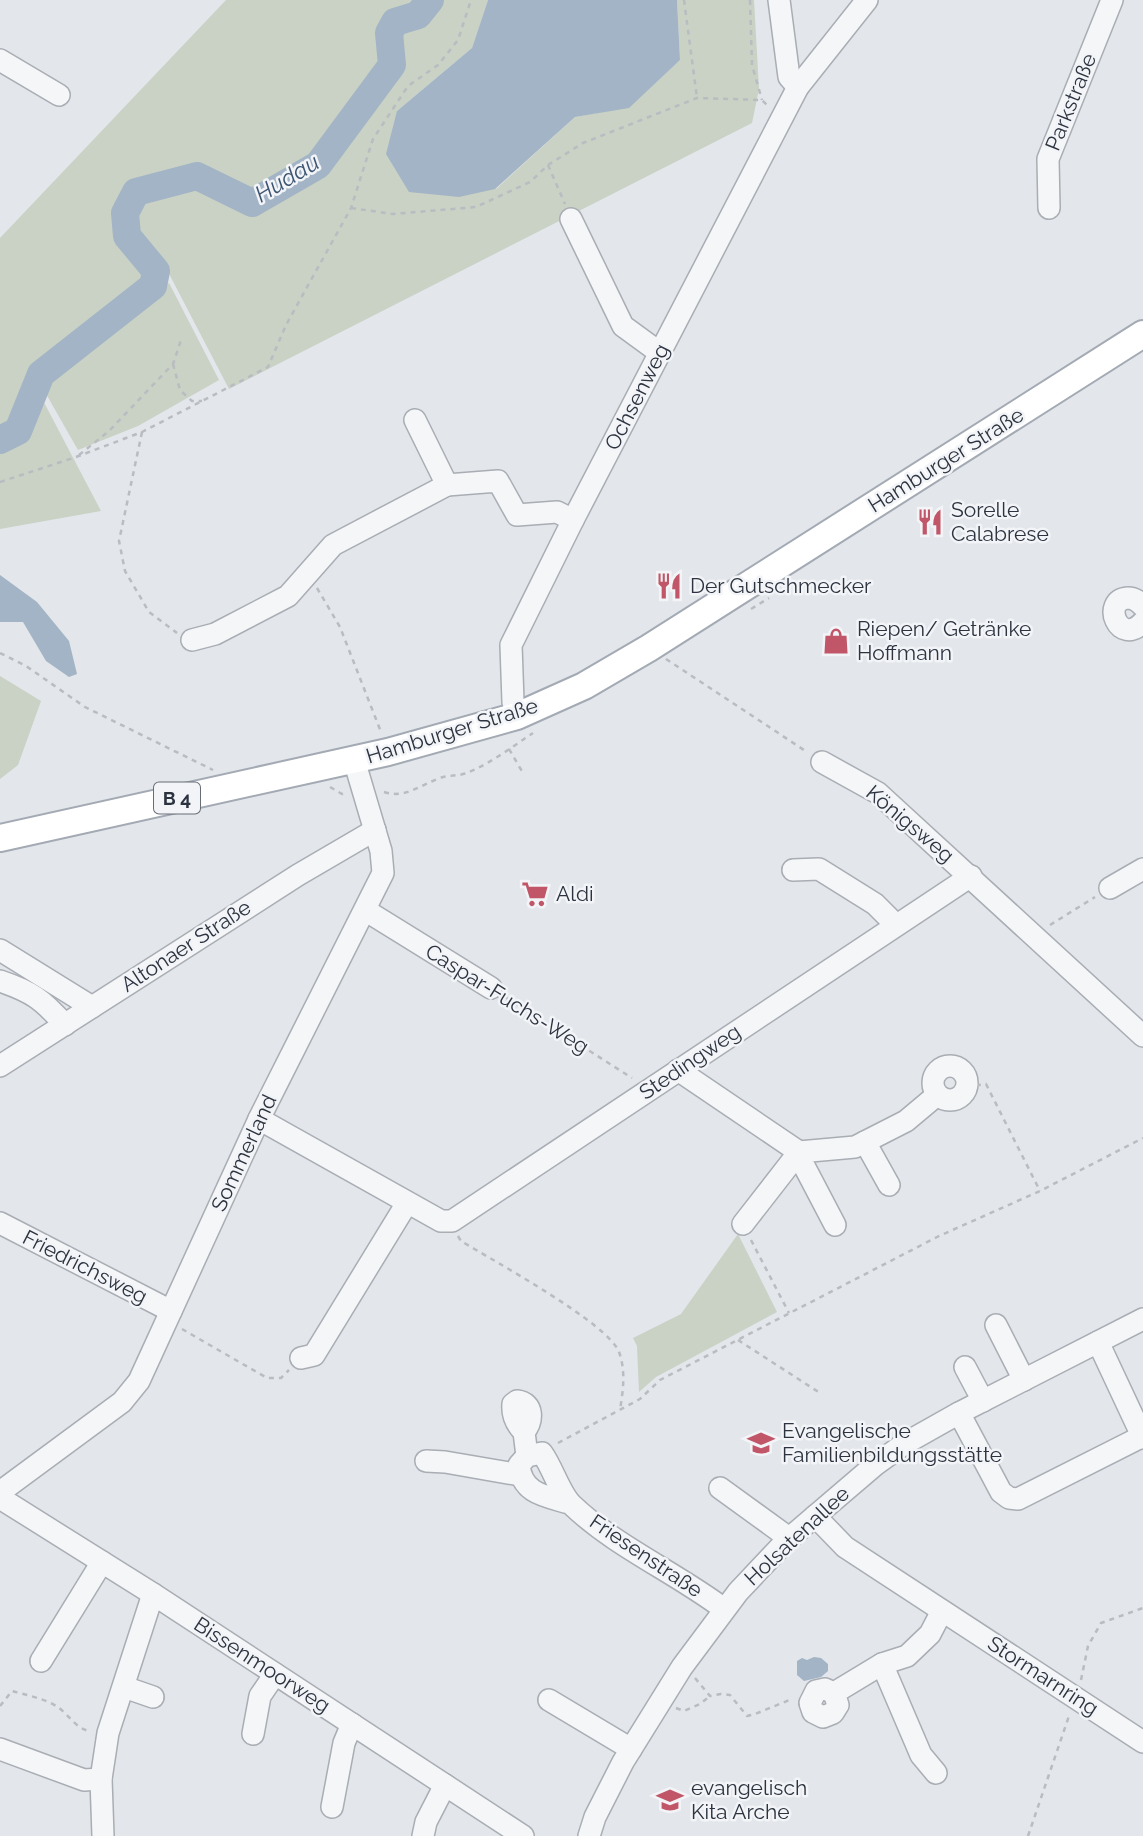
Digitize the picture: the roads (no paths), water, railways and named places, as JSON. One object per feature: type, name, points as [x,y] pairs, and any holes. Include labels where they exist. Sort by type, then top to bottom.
[{"type":"main road","name":"Hamburger Straße","points":[[0,838],[527,723],[1143,334]]},
{"type":"street","points":[[779,0],[789,77],[797,86]]},
{"type":"street","name":"Ochsenweg","points":[[527,723],[513,702],[511,645],[797,86],[867,0]]},
{"type":"street","name":"Parkstraße","points":[[1049,208],[1048,159],[1112,0]]},
{"type":"street","points":[[0,60],[59,95]]},
{"type":"street","points":[[571,219],[622,326],[660,353]]},
{"type":"street","points":[[415,420],[447,485]]},
{"type":"street","points":[[192,639],[215,634],[288,596],[333,545],[447,485],[498,481],[517,515],[557,512],[573,520]]},
{"type":"street","points":[[1143,606],[1136,600],[1125,599],[1116,605],[1114,615],[1118,624],[1126,629],[1136,628],[1143,622]]},
{"type":"street","name":"Sommerland","points":[[0,1492],[122,1402],[139,1381],[259,1119],[383,873],[381,851],[354,760]]},
{"type":"street","name":"Königsweg","points":[[822,762],[878,793],[1143,1036]]},
{"type":"street","name":"Altonaer Straße","points":[[0,1066],[298,875],[375,830]]},
{"type":"street","points":[[793,870],[819,869],[875,904],[896,925]]},
{"type":"street","points":[[1110,888],[1143,869]]},
{"type":"street","name":"Stedingweg","points":[[407,1203],[441,1222],[452,1221],[971,876]]},
{"type":"street","name":"Caspar-Fuchs-Weg","points":[[365,909],[491,988]]},
{"type":"street","points":[[0,950],[92,1007]]},
{"type":"street","points":[[0,981],[30,992],[49,1007],[65,1025]]},
{"type":"street","points":[[945,1067],[962,1071],[966,1087],[961,1096],[952,1100],[937,1095],[933,1079],[936,1073],[945,1067]]},
{"type":"street","points":[[678,1070],[799,1152],[835,1225]]},
{"type":"street","points":[[743,1224],[799,1152],[855,1146],[865,1142],[906,1121],[937,1095]]},
{"type":"street","points":[[259,1119],[407,1203],[314,1355],[301,1358]]},
{"type":"street","points":[[865,1142],[889,1185]]},
{"type":"street","name":"Friedrichsweg","points":[[0,1223],[169,1316]]},
{"type":"street","name":"Holsatenallee","points":[[589,1836],[595,1817],[631,1749],[682,1667],[753,1574],[789,1538],[904,1444],[1143,1319]]},
{"type":"street","points":[[996,1325],[1024,1380]]},
{"type":"street","points":[[959,1413],[1001,1492],[1009,1498],[1018,1499],[1143,1437],[1098,1342]]},
{"type":"street","points":[[965,1367],[983,1401]]},
{"type":"street","points":[[426,1461],[530,1462],[524,1432]]},
{"type":"street","name":"Friesenstraße","points":[[569,1503],[551,1466],[530,1462],[536,1493],[569,1503],[610,1535],[702,1592],[724,1609]]},
{"type":"street","points":[[720,1488],[789,1538]]},
{"type":"street","name":"Bissenmoorweg","points":[[0,1498],[153,1594],[523,1836]]},
{"type":"street","name":"Stormarnring","points":[[815,1516],[845,1547],[1143,1742]]},
{"type":"street","points":[[41,1661],[102,1562]]},
{"type":"street","points":[[103,1836],[101,1779],[108,1733],[153,1594]]},
{"type":"street","points":[[810,1698],[820,1689],[834,1693],[882,1664],[907,1656],[930,1634],[942,1611]]},
{"type":"street","points":[[882,1664],[922,1755],[936,1773]]},
{"type":"street","points":[[253,1734],[260,1696],[275,1674]]},
{"type":"street","points":[[124,1687],[153,1698]]},
{"type":"street","points":[[549,1700],[631,1749]]},
{"type":"street","points":[[332,1807],[344,1744],[352,1724]]},
{"type":"street","points":[[0,1749],[84,1780],[101,1779]]},
{"type":"street","points":[[424,1836],[426,1822],[445,1785]]},
{"type":"water","points":[[488,0],[677,0],[680,60],[629,108],[575,117],[495,189],[459,197],[409,192],[386,154],[397,111],[472,48]]},
{"type":"water","points":[[0,575],[37,602],[69,641],[77,674],[69,677],[46,661],[23,622],[0,622]]},
{"type":"water","points":[[821,1658],[828,1664],[828,1671],[821,1677],[804,1681],[797,1675],[797,1661]]},
{"type":"waterway","name":"Hudau","points":[[0,440],[18,431],[41,374],[153,286],[156,271],[127,236],[125,213],[136,192],[197,176],[252,203],[318,165],[392,65],[389,33],[395,22],[418,15],[430,0]]},
{"type":"place","name":"Sorelle Calabrese","points":[[930,522]]},
{"type":"place","name":"Der Gutschmecker","points":[[669,586]]},
{"type":"place","name":"Riepen/ Getränke Hoffmann","points":[[836,641]]},
{"type":"place","name":"Aldi","points":[[535,894]]},
{"type":"place","name":"Evangelische Familienbildungsstätte","points":[[761,1443]]},
{"type":"place","name":"evangelisch Kita Arche","points":[[670,1800]]}]
